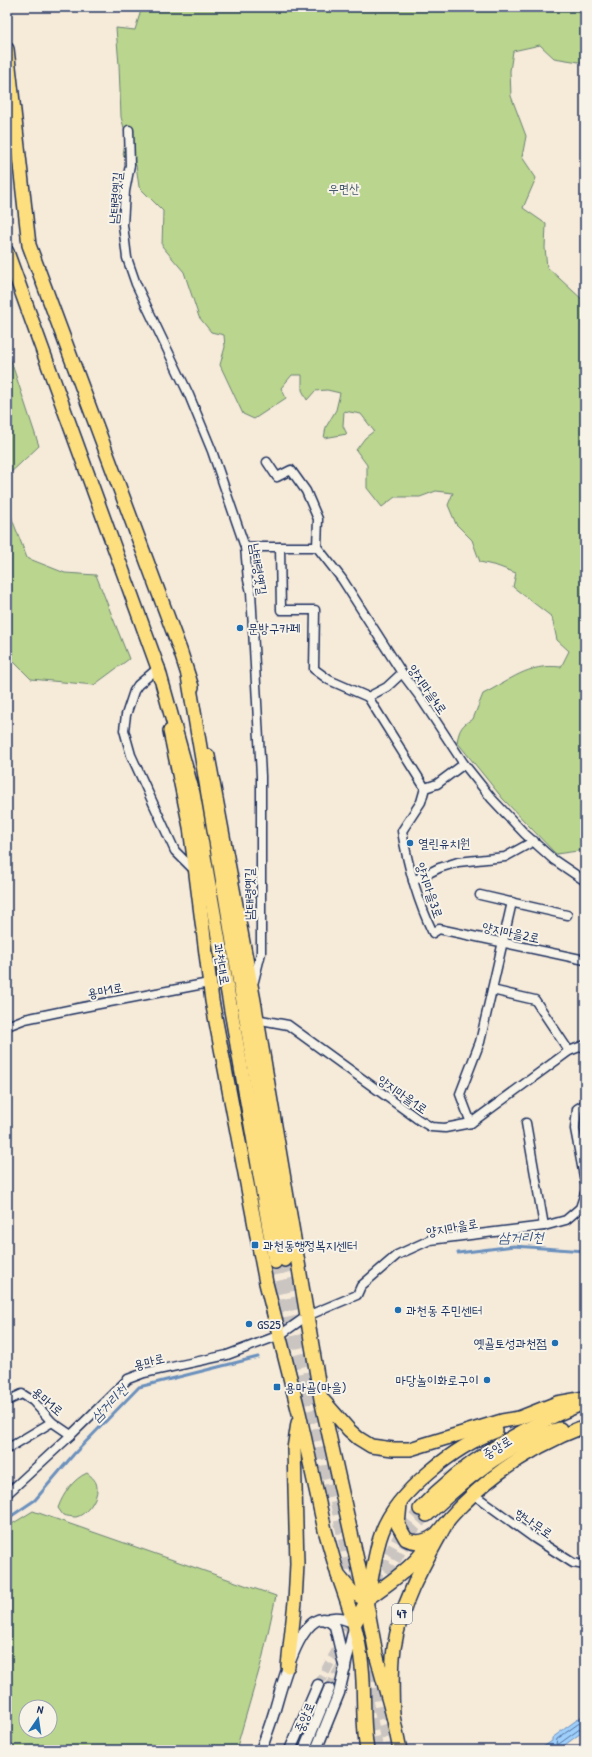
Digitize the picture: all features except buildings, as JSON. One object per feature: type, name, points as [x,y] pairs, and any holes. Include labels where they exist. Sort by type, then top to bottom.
[{"type":"main road","points":[[7,49],[29,245],[180,650],[198,704],[255,1010],[321,1399],[366,1600],[376,1654],[393,1716]]},
{"type":"main road","points":[[7,252],[158,668],[190,827],[209,984],[263,1269],[299,1413],[323,1523],[338,1575],[355,1623],[362,1667],[363,1712],[367,1750]]},
{"type":"main road","name":"과천대로","points":[[158,668],[193,792],[280,1261],[247,1025],[188,676]]},
{"type":"main road","points":[[321,1399],[349,1430],[371,1446],[386,1449],[410,1449],[502,1421],[519,1418],[557,1403],[585,1398]]},
{"type":"main road","name":"중앙로","points":[[585,1403],[547,1419],[494,1448],[454,1475],[439,1488],[424,1512],[510,1450],[531,1438],[585,1420]]},
{"type":"main road","points":[[288,1666],[297,1571],[298,1544],[294,1449],[299,1413]]},
{"type":"main road","points":[[355,1623],[366,1600],[381,1534],[390,1516],[401,1500],[428,1474],[454,1454],[472,1442],[506,1427],[519,1418]]},
{"type":"main road","name":"47","points":[[400,1750],[393,1716],[392,1670],[394,1649],[399,1625],[414,1583],[443,1527],[473,1494],[500,1472],[527,1454],[565,1434],[585,1426]]},
{"type":"main road","points":[[401,1500],[398,1525],[406,1539],[414,1542],[424,1541],[443,1527]]},
{"type":"main road","points":[[366,1600],[404,1571],[443,1527]]},
{"type":"main road","points":[[338,1575],[352,1592],[366,1600]]},
{"type":"street","name":"남태령옛길","points":[[129,130],[130,165],[125,190],[123,225],[127,258],[139,290],[189,395],[212,451],[245,547],[248,580],[251,592],[261,776],[261,953],[254,981],[250,985]]},
{"type":"street","points":[[245,547],[317,547],[318,519],[306,491],[291,470],[277,477],[268,462]]},
{"type":"street","points":[[280,547],[281,610],[315,610],[314,669],[329,680],[368,697],[425,788],[438,784],[464,764]]},
{"type":"street","name":"양지마을4로","points":[[317,547],[342,579],[402,673],[420,697],[464,764],[492,799],[525,834],[554,860],[585,881]]},
{"type":"street","points":[[158,668],[138,685],[134,691],[126,715],[124,730],[131,755],[175,851],[194,870]]},
{"type":"street","points":[[368,697],[386,687],[402,673]]},
{"type":"street","name":"양지마을3로","points":[[425,788],[421,802],[402,831],[409,869],[421,909],[433,933]]},
{"type":"street","points":[[413,881],[439,868],[458,862],[505,856],[534,841]]},
{"type":"street","points":[[480,895],[567,915]]},
{"type":"street","points":[[471,1123],[460,1094],[480,1042],[512,902]]},
{"type":"street","name":"양지마을2로","points":[[433,933],[439,928],[585,960]]},
{"type":"street","name":"용마1로","points":[[7,1026],[26,1019],[66,1010],[209,984]]},
{"type":"street","points":[[492,990],[535,1000],[569,1051]]},
{"type":"street","name":"양지마을1로","points":[[255,1010],[261,1020],[288,1024],[406,1111],[431,1127],[445,1128],[471,1123],[569,1051],[585,1045]]},
{"type":"street","points":[[585,1104],[577,1109],[575,1129],[585,1182]]},
{"type":"street","points":[[526,1123],[544,1226]]},
{"type":"street","name":"양지마을로","points":[[307,1316],[357,1295],[361,1286],[397,1255],[430,1240],[544,1226],[566,1220],[580,1208],[585,1193]]},
{"type":"street","name":"용마로","points":[[7,1494],[71,1435],[128,1379],[144,1373],[227,1355],[280,1335],[307,1316]]},
{"type":"street","name":"용마1로","points":[[7,1401],[22,1394],[33,1402],[52,1422],[71,1435]]},
{"type":"street","points":[[7,1449],[52,1422]]},
{"type":"street","name":"향나무로","points":[[473,1494],[528,1534],[566,1559],[573,1563],[585,1565]]},
{"type":"street","points":[[261,1750],[288,1666],[297,1644],[306,1630],[314,1622],[331,1618],[340,1618],[355,1623],[339,1693],[316,1750]]},
{"type":"street","points":[[325,1620],[332,1622],[336,1628],[345,1669]]},
{"type":"street","name":"중앙로","points":[[290,1750],[318,1685]]},
{"type":"street","name":"중앙로","points":[[304,1750],[329,1689]]},
{"type":"green space","name":"우면산","points":[[142,7],[585,7],[585,63],[554,58],[540,45],[513,51],[510,71],[511,96],[526,136],[522,157],[536,178],[523,208],[546,224],[545,248],[547,267],[585,302],[585,319],[582,325],[583,345],[585,347],[585,850],[556,854],[503,799],[457,742],[462,728],[466,723],[473,719],[483,694],[511,678],[529,670],[549,666],[561,667],[569,651],[557,640],[552,617],[513,587],[516,573],[480,562],[472,540],[456,524],[448,505],[453,493],[436,491],[420,497],[395,497],[382,507],[367,488],[367,465],[356,450],[365,438],[374,431],[361,414],[344,411],[343,426],[347,434],[324,438],[326,427],[336,410],[340,393],[327,390],[315,391],[307,400],[302,390],[302,375],[292,375],[281,388],[286,398],[254,419],[243,414],[220,365],[225,347],[224,335],[211,332],[199,317],[184,272],[162,246],[163,211],[139,187],[136,165],[123,155],[126,135],[121,117],[116,28],[135,30]]},
{"type":"green space","points":[[7,349],[39,446],[7,476]]},
{"type":"green space","points":[[7,479],[12,519],[27,558],[65,573],[96,575],[129,659],[94,685],[31,679],[7,655]]},
{"type":"green space","points":[[87,1473],[94,1479],[97,1486],[96,1497],[91,1506],[80,1516],[74,1517],[63,1515],[58,1508],[63,1497],[77,1479]]},
{"type":"green space","points":[[33,1511],[276,1596],[262,1660],[236,1750],[7,1750],[7,1527]]},
{"type":"water","points":[[585,1714],[585,1730],[558,1750],[539,1750],[552,1741],[552,1738]]},
{"type":"waterway","name":"삼거리천","points":[[458,1253],[514,1246],[585,1251]]},
{"type":"waterway","name":"삼거리천","points":[[7,1519],[35,1500],[74,1454],[139,1387],[258,1357]]},
{"type":"tunnel","points":[[285,1260],[389,1750]]},
{"type":"tunnel","points":[[275,1262],[325,1501]]},
{"type":"tunnel","points":[[374,1581],[399,1535],[420,1509]]},
{"type":"tunnel","points":[[381,1587],[412,1532],[427,1515]]},
{"type":"tunnel","points":[[318,1685],[355,1616]]},
{"type":"tunnel","points":[[329,1689],[346,1657]]},
{"type":"tunnel","points":[[367,1700],[377,1750]]},
{"type":"place","name":"문방구카페","points":[[240,628]]},
{"type":"place","name":"열린유치원","points":[[410,843]]},
{"type":"place","name":"과천동행정복지센터","points":[[255,1245]]},
{"type":"place","name":"과천동 주민센터","points":[[398,1310]]},
{"type":"place","name":"GS25","points":[[249,1324]]},
{"type":"place","name":"옛골토성과천점","points":[[555,1343]]},
{"type":"place","name":"마당놀이화로구이","points":[[487,1380]]},
{"type":"place","name":"용마골(마을)","points":[[277,1387]]}]
